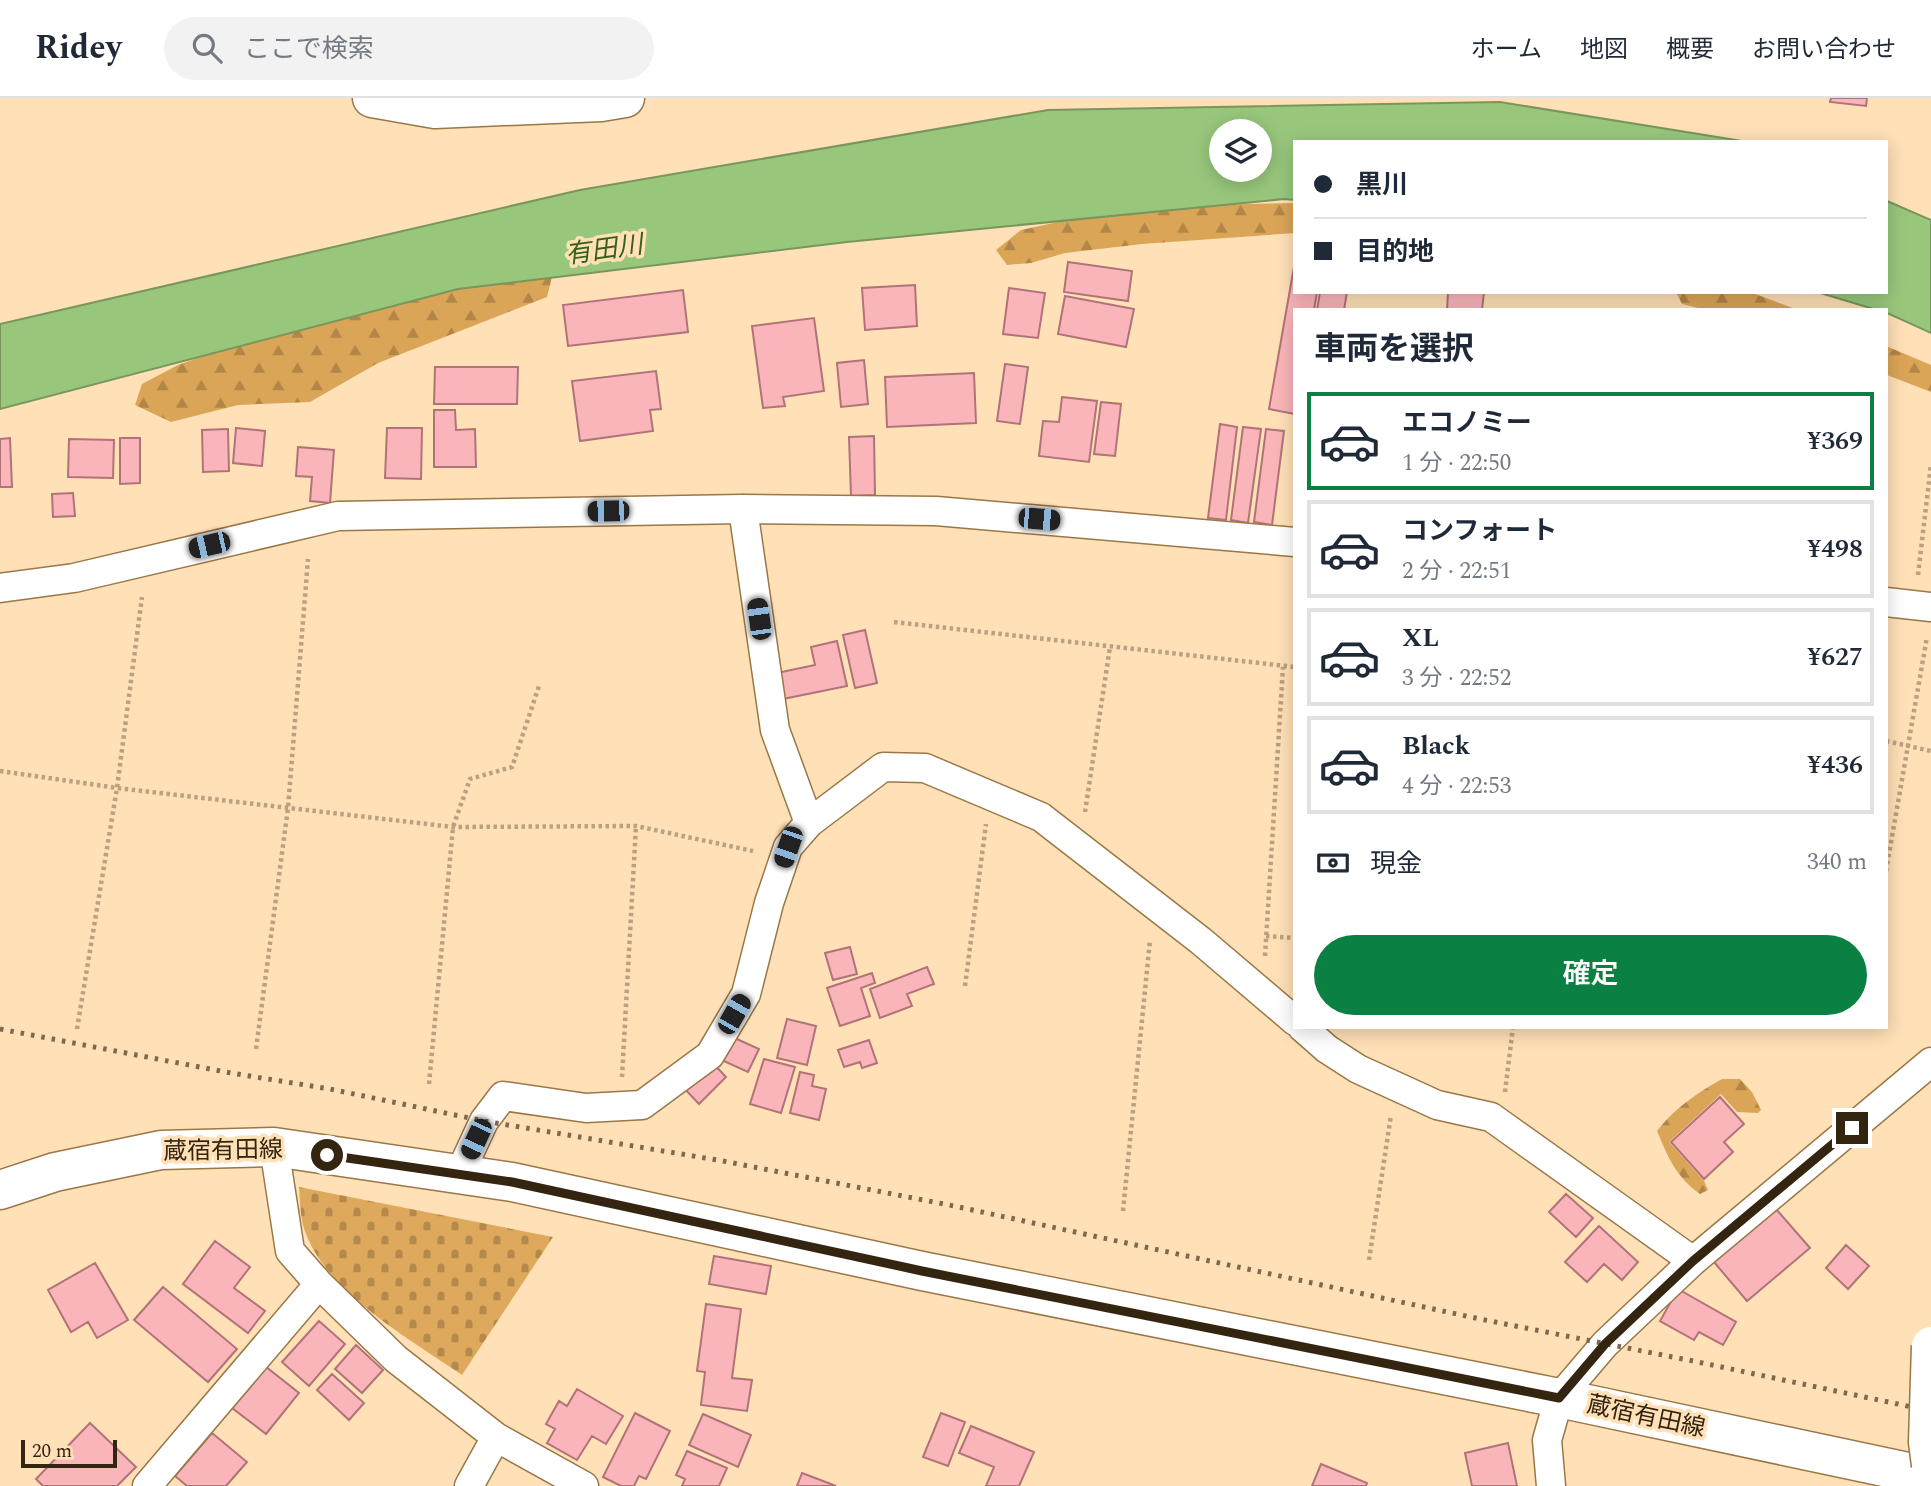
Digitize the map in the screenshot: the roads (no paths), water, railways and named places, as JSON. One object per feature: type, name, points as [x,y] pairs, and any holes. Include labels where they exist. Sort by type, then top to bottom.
[{"type":"main road","points":[[372,98],[435,109],[601,103],[625,98]]},
{"type":"main road","name":"蔵宿有田線","points":[[0,1190],[55,1172],[161,1150],[274,1147],[524,1184],[922,1271],[1559,1398],[1931,1477]]},
{"type":"main road","points":[[1931,1346],[1928,1442],[1931,1465]]},
{"type":"street","points":[[0,588],[74,578],[338,516],[743,509],[936,511],[1293,542]]},
{"type":"street","points":[[743,509],[775,730],[809,823]]},
{"type":"street","points":[[1888,602],[1924,596]]},
{"type":"street","points":[[459,1175],[484,1121],[503,1096],[586,1108],[642,1105],[710,1055],[746,994],[769,902],[788,847],[809,823],[883,767],[925,768],[1041,817],[1201,941],[1293,1019]]},
{"type":"street","points":[[1304,1029],[1327,1049],[1358,1069],[1395,1087],[1437,1105],[1490,1117],[1693,1261]]},
{"type":"street","points":[[1550,1486],[1546,1440],[1559,1398],[1605,1344],[1693,1261],[1931,1062]]},
{"type":"street","points":[[274,1147],[290,1251],[319,1284],[396,1359],[496,1437],[584,1486]]},
{"type":"street","points":[[147,1486],[319,1284]]},
{"type":"street","points":[[468,1486],[496,1437]]},
{"type":"water","name":"有田川","points":[[1500,102],[1736,140],[1293,140],[1293,200],[847,242],[458,289],[0,409],[0,324],[580,190],[1048,110]]},
{"type":"water","points":[[1888,201],[1931,220],[1931,333],[1888,313],[1888,308],[1870,308],[1824,294],[1888,294]]},
{"type":"railway","points":[[0,1029],[330,1089],[484,1121],[723,1161],[954,1206],[1480,1319],[1931,1411]]}]
